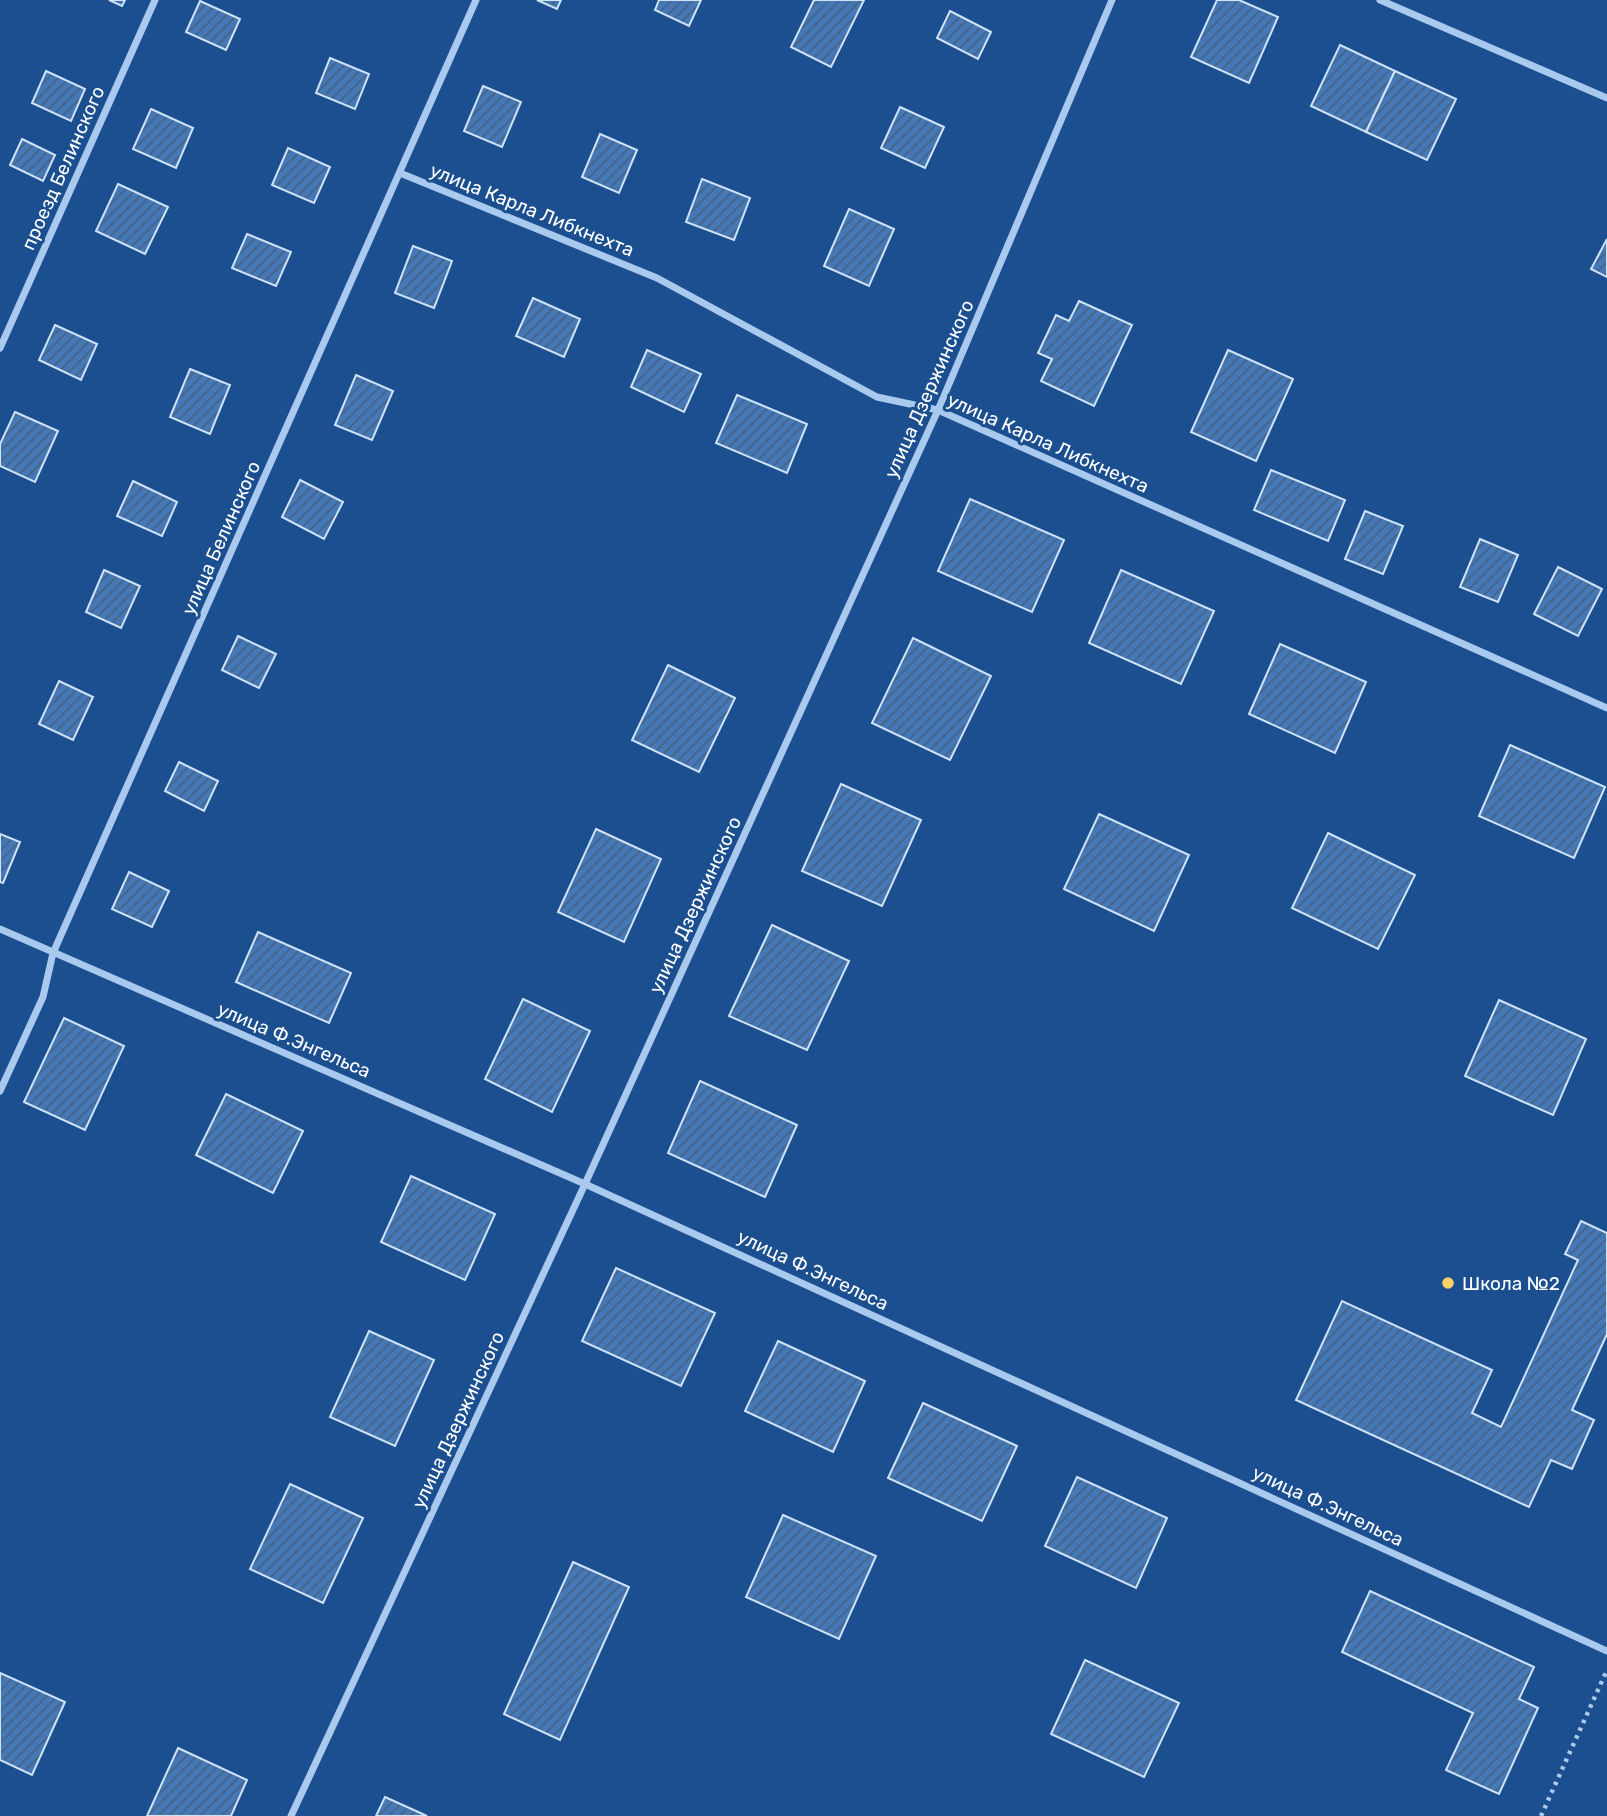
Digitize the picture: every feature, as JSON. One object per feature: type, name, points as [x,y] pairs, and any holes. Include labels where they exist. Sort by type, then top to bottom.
[{"type":"street","name":"проезд Белинского","points":[[0,348],[155,0]]},
{"type":"street","name":"улица Белинского","points":[[0,1091],[43,997],[53,953],[476,0]]},
{"type":"street","name":"улица Дзержинского","points":[[291,1816],[585,1184],[938,410],[1112,0]]},
{"type":"street","points":[[1380,0],[1607,98]]},
{"type":"street","name":"улица Карла Либкнехта","points":[[400,173],[657,278],[877,397],[938,410],[1607,708]]},
{"type":"street","name":"улица Ф.Энгельса","points":[[0,929],[585,1184],[1607,1651]]},
{"type":"path","points":[[1541,1816],[1607,1669]]},
{"type":"building","points":[[109,0],[125,0],[122,6]]},
{"type":"building","points":[[537,0],[561,0],[557,9]]},
{"type":"building","points":[[659,0],[701,0],[689,26],[655,10]]},
{"type":"building","points":[[814,0],[864,0],[831,67],[791,47]]},
{"type":"building","points":[[1217,0],[1239,0],[1278,17],[1249,83],[1191,57]]},
{"type":"building","points":[[200,1],[240,19],[226,50],[186,32]]},
{"type":"building","points":[[950,11],[991,32],[978,59],[937,38]]},
{"type":"building","points":[[1340,45],[1395,71],[1366,132],[1311,106]]},
{"type":"building","points":[[330,58],[369,74],[355,109],[316,93]]},
{"type":"building","points":[[46,71],[85,89],[71,121],[32,103]]},
{"type":"building","points":[[1395,71],[1456,99],[1427,160],[1366,132]]},
{"type":"building","points":[[483,86],[521,102],[502,147],[464,131]]},
{"type":"building","points":[[900,107],[944,127],[925,168],[881,148]]},
{"type":"building","points":[[151,109],[193,128],[176,168],[133,149]]},
{"type":"building","points":[[600,134],[637,150],[619,193],[582,177]]},
{"type":"building","points":[[22,139],[55,155],[43,181],[10,165]]},
{"type":"building","points":[[288,148],[330,167],[314,203],[272,185]]},
{"type":"building","points":[[702,179],[750,198],[734,240],[686,222]]},
{"type":"building","points":[[118,184],[168,207],[145,254],[96,231]]},
{"type":"building","points":[[849,209],[894,229],[869,286],[824,266]]},
{"type":"building","points":[[247,234],[291,252],[276,286],[232,268]]},
{"type":"building","points":[[1607,239],[1607,277],[1591,269]]},
{"type":"building","points":[[413,246],[452,261],[434,308],[395,293]]},
{"type":"building","points":[[533,298],[580,319],[564,357],[516,336]]},
{"type":"building","points":[[1079,301],[1132,325],[1094,406],[1041,381],[1052,359],[1038,353],[1056,315],[1069,321]]},
{"type":"building","points":[[55,325],[97,344],[81,380],[39,360]]},
{"type":"building","points":[[647,350],[701,374],[684,412],[631,387]]},
{"type":"building","points":[[1228,350],[1293,379],[1256,461],[1191,432]]},
{"type":"building","points":[[190,369],[230,385],[210,434],[170,417]]},
{"type":"building","points":[[356,375],[393,391],[372,440],[335,425]]},
{"type":"building","points":[[737,395],[807,424],[787,473],[716,443]]},
{"type":"building","points":[[15,412],[58,431],[35,482],[0,466],[0,444]]},
{"type":"building","points":[[1271,470],[1345,500],[1328,541],[1254,510]]},
{"type":"building","points":[[300,480],[343,502],[324,539],[282,517]]},
{"type":"building","points":[[133,481],[177,502],[162,536],[117,516]]},
{"type":"building","points":[[970,499],[1064,540],[1032,612],[938,571]]},
{"type":"building","points":[[1365,511],[1403,526],[1383,574],[1345,559]]},
{"type":"building","points":[[1480,539],[1518,555],[1498,602],[1460,587]]},
{"type":"building","points":[[1558,567],[1602,589],[1578,636],[1534,614]]},
{"type":"building","points":[[104,570],[140,586],[121,628],[86,612]]},
{"type":"building","points":[[1121,570],[1214,611],[1181,684],[1089,643]]},
{"type":"building","points":[[238,636],[276,654],[259,688],[222,670]]},
{"type":"building","points":[[913,638],[991,676],[950,760],[872,723]]},
{"type":"building","points":[[1280,644],[1366,682],[1335,753],[1249,714]]},
{"type":"building","points":[[668,665],[735,698],[699,772],[632,740]]},
{"type":"building","points":[[59,681],[93,697],[73,740],[39,724]]},
{"type":"building","points":[[1510,745],[1605,787],[1574,858],[1479,816]]},
{"type":"building","points":[[179,762],[218,781],[204,811],[165,791]]},
{"type":"building","points":[[841,784],[921,820],[882,906],[802,871]]},
{"type":"building","points":[[1099,814],[1189,855],[1154,931],[1064,889]]},
{"type":"building","points":[[596,829],[661,859],[624,942],[558,912]]},
{"type":"building","points":[[1328,833],[1415,875],[1378,949],[1292,908]]},
{"type":"building","points":[[0,834],[20,842],[3,883],[0,882]]},
{"type":"building","points":[[129,872],[169,891],[152,927],[112,909]]},
{"type":"building","points":[[772,925],[849,961],[807,1050],[729,1016]]},
{"type":"building","points":[[258,932],[351,973],[329,1023],[236,982]]},
{"type":"building","points":[[523,999],[590,1031],[552,1112],[485,1079]]},
{"type":"building","points":[[1499,1000],[1586,1039],[1553,1115],[1465,1076]]},
{"type":"building","points":[[64,1018],[124,1046],[85,1130],[24,1102]]},
{"type":"building","points":[[700,1081],[797,1125],[765,1197],[668,1153]]},
{"type":"building","points":[[226,1094],[303,1131],[273,1193],[196,1155]]},
{"type":"building","points":[[411,1176],[495,1214],[465,1280],[381,1242]]},
{"type":"building","points":[[1581,1221],[1607,1233],[1607,1334],[1572,1410],[1594,1420],[1572,1469],[1551,1460],[1529,1507],[1296,1400],[1342,1301],[1492,1370],[1472,1413],[1501,1427],[1578,1260],[1565,1254]]},
{"type":"building","points":[[616,1268],[715,1313],[681,1386],[582,1341]]},
{"type":"building","points":[[369,1331],[434,1360],[395,1446],[330,1417]]},
{"type":"building","points":[[778,1341],[865,1381],[833,1452],[745,1411]]},
{"type":"building","points":[[923,1403],[1017,1446],[982,1521],[888,1478]]},
{"type":"building","points":[[1077,1477],[1167,1518],[1136,1588],[1045,1546]]},
{"type":"building","points":[[290,1484],[363,1518],[323,1603],[250,1569]]},
{"type":"building","points":[[783,1515],[876,1556],[839,1639],[746,1597]]},
{"type":"building","points":[[573,1562],[629,1587],[560,1740],[504,1714]]},
{"type":"building","points":[[1370,1591],[1534,1667],[1519,1699],[1538,1708],[1499,1794],[1446,1770],[1473,1713],[1342,1652]]},
{"type":"building","points":[[1085,1660],[1179,1703],[1144,1777],[1051,1734]]},
{"type":"building","points":[[0,1673],[65,1702],[32,1775],[0,1760]]},
{"type":"building","points":[[178,1748],[247,1780],[231,1816],[147,1816]]},
{"type":"building","points":[[385,1797],[427,1816],[376,1816]]},
{"type":"place","name":"Школа №2","points":[[1448,1283]]}]
